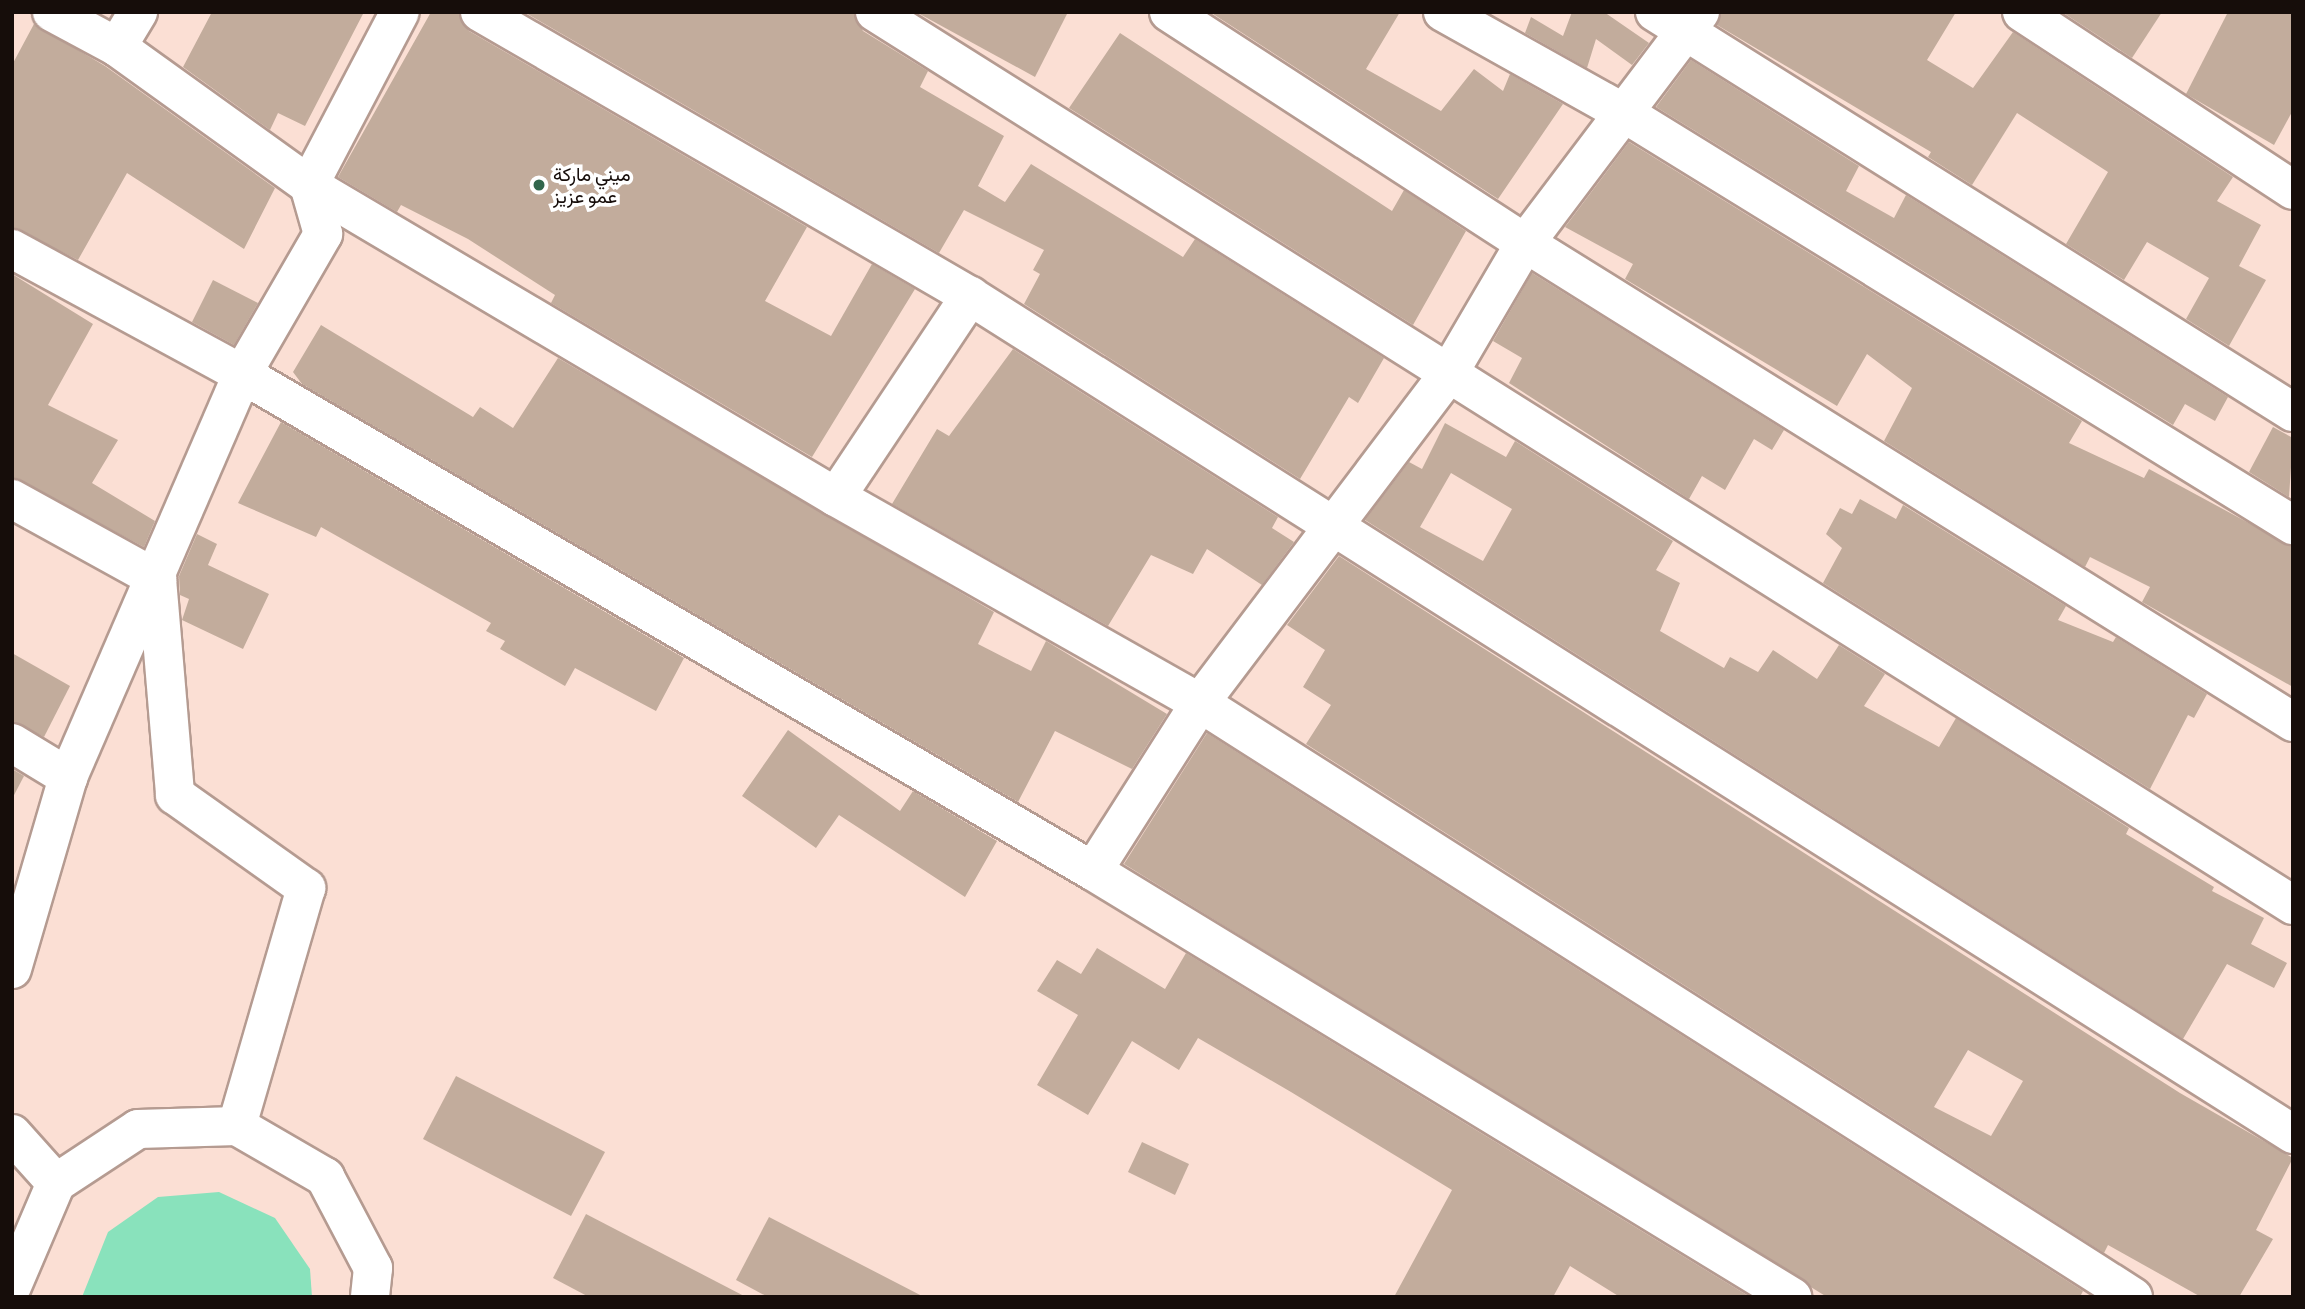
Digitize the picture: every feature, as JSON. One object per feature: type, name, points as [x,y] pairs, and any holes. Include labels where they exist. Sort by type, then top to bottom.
[{"type":"street","points":[[52,12],[117,47],[309,185],[836,497],[1200,702],[2133,1297]]},
{"type":"street","points":[[117,47],[138,12]]},
{"type":"street","points":[[16,949],[68,777],[157,579],[242,374],[323,234],[309,185],[400,12]]},
{"type":"street","points":[[480,12],[970,296],[1338,524],[2293,1134]]},
{"type":"street","points":[[875,12],[1447,376],[2293,905]]},
{"type":"street","points":[[1169,12],[1525,243],[2293,722]]},
{"type":"street","points":[[1443,12],[1623,113],[2293,525]]},
{"type":"street","points":[[1655,12],[1693,22],[2293,412]]},
{"type":"street","points":[[2022,12],[2293,190]]},
{"type":"street","points":[[1093,871],[1200,702],[1338,524],[1447,376],[1525,243],[1693,22]]},
{"type":"street","points":[[12,249],[242,374],[1093,871],[1792,1297]]},
{"type":"street","points":[[836,497],[970,296]]},
{"type":"street","points":[[12,499],[157,579]]},
{"type":"street","points":[[157,579],[174,795],[306,888],[237,1126]]},
{"type":"street","points":[[12,743],[68,777]]},
{"type":"street","points":[[12,1286],[56,1183],[138,1129],[237,1126],[325,1177],[373,1268],[370,1297]]},
{"type":"street","points":[[12,1134],[56,1183]]},
{"type":"green space","points":[[219,1192],[275,1218],[310,1269],[312,1297],[82,1297],[108,1232],[158,1197]]},
{"type":"building","points":[[212,12],[364,12],[305,126],[278,113],[270,130],[183,67]]},
{"type":"building","points":[[431,12],[458,12],[469,31],[807,227],[765,301],[831,336],[872,264],[915,289],[812,457],[551,303],[555,295],[468,239],[401,205],[397,212],[338,177]]},
{"type":"building","points":[[524,12],[853,12],[863,31],[928,71],[920,87],[1004,136],[978,186],[1005,202],[1031,164],[1183,257],[1195,239],[1384,358],[1358,403],[1349,397],[1300,479],[1024,304],[1040,274],[1033,270],[1044,250],[964,210],[939,253]]},
{"type":"building","points":[[916,12],[1068,12],[1035,77]]},
{"type":"building","points":[[1210,12],[1400,12],[1366,69],[1441,111],[1474,69],[1503,91],[1510,74],[1563,104],[1498,199]]},
{"type":"building","points":[[1572,12],[1604,12],[1649,43],[1632,65],[1596,39],[1587,68],[1525,33],[1531,17],[1563,36]]},
{"type":"building","points":[[1721,12],[1956,12],[1927,60],[1973,88],[2013,32],[2233,177],[2217,201],[2261,225],[2239,266],[2266,280],[2229,346],[2186,319],[2209,278],[2147,242],[2124,280],[2066,244],[2108,172],[2017,113],[1972,185],[1928,157],[1931,152],[1717,25]]},
{"type":"building","points":[[2062,12],[2162,12],[2132,58]]},
{"type":"building","points":[[2228,12],[2293,12],[2293,110],[2274,145],[2186,94]]},
{"type":"building","points":[[34,24],[105,66],[275,188],[244,249],[127,173],[78,260],[12,227],[12,65]]},
{"type":"building","points":[[1120,33],[1392,211],[1404,190],[1466,231],[1413,325],[1069,108]]},
{"type":"building","points":[[1691,60],[1859,166],[1846,191],[1894,218],[1906,195],[2228,397],[2215,421],[2185,404],[2173,425],[1656,107]]},
{"type":"building","points":[[1629,142],[2082,421],[2069,443],[2144,478],[2149,469],[2293,547],[2293,687],[2142,602],[2150,587],[2090,557],[2085,567],[1884,441],[1912,388],[1867,354],[1837,406],[1625,279],[1633,264],[1565,227]]},
{"type":"building","points":[[1532,273],[1784,430],[1772,450],[1754,439],[1725,490],[1702,476],[1689,499],[1509,383],[1522,358],[1493,341]]},
{"type":"building","points":[[12,274],[93,324],[48,405],[118,440],[92,483],[155,521],[144,547],[12,477]]},
{"type":"building","points":[[213,280],[258,303],[234,345],[192,322]]},
{"type":"building","points":[[321,325],[473,417],[480,407],[513,428],[558,358],[994,612],[978,644],[1031,671],[1046,641],[1167,714],[1132,769],[1055,731],[1018,802],[302,384],[293,372]]},
{"type":"building","points":[[1013,349],[1278,517],[1272,528],[1294,542],[1262,585],[1207,549],[1193,574],[1151,555],[1108,626],[892,504],[937,429],[949,436]]},
{"type":"building","points":[[281,422],[684,658],[656,711],[575,668],[565,686],[500,649],[505,641],[486,631],[491,623],[321,527],[316,537],[238,503]]},
{"type":"building","points":[[1445,423],[1506,457],[1515,441],[1673,541],[1656,570],[1680,583],[1660,631],[1724,668],[1730,657],[1758,672],[1773,650],[1817,679],[1839,645],[1885,674],[1864,706],[1939,747],[1956,718],[2129,828],[2126,834],[2214,887],[2212,891],[2264,918],[2251,944],[2287,963],[2274,988],[2227,964],[2183,1039],[1365,520],[1409,462],[1422,469]],"holes":[[[1451,473],[1512,509],[1483,561],[1420,527]]]},
{"type":"building","points":[[2273,427],[2293,438],[2289,497],[2249,472]]},
{"type":"building","points":[[1860,499],[1896,519],[1903,505],[2066,606],[2058,620],[2113,642],[2116,637],[2207,694],[2194,718],[2188,715],[2150,789],[1823,583],[1842,548],[1826,534],[1840,508],[1852,514]]},
{"type":"building","points":[[197,534],[217,544],[208,565],[269,594],[243,649],[182,620],[189,599],[180,595],[179,576]]},
{"type":"building","points":[[1339,556],[2180,1093],[2293,1158],[2256,1230],[2273,1239],[2239,1297],[2201,1297],[2108,1245],[2104,1253],[1306,744],[1331,705],[1303,687],[1325,650],[1287,625]],"holes":[[[1968,1050],[2023,1081],[1991,1136],[1934,1107]]]},
{"type":"building","points":[[12,653],[70,686],[44,737],[12,721]]},
{"type":"building","points":[[788,730],[900,811],[913,791],[997,841],[965,897],[839,815],[816,848],[742,796]]},
{"type":"building","points":[[1207,733],[2083,1291],[2080,1297],[1827,1297],[1124,864]]},
{"type":"building","points":[[12,769],[24,776],[12,799]]},
{"type":"building","points":[[1097,948],[1165,989],[1186,953],[1750,1297],[1620,1297],[1570,1266],[1553,1297],[1394,1297],[1452,1190],[1291,1092],[1198,1038],[1179,1070],[1132,1041],[1088,1115],[1037,1085],[1078,1015],[1037,991],[1057,960],[1081,974]]},
{"type":"building","points":[[456,1076],[605,1152],[571,1216],[423,1139]]},
{"type":"building","points":[[1142,1142],[1189,1164],[1175,1195],[1128,1172]]},
{"type":"building","points":[[586,1214],[746,1297],[589,1297],[553,1278]]},
{"type":"building","points":[[769,1217],[924,1297],[768,1297],[736,1280]]},
{"type":"place","name":"ميني ماركة عمو عزيز","points":[[539,185]]}]
